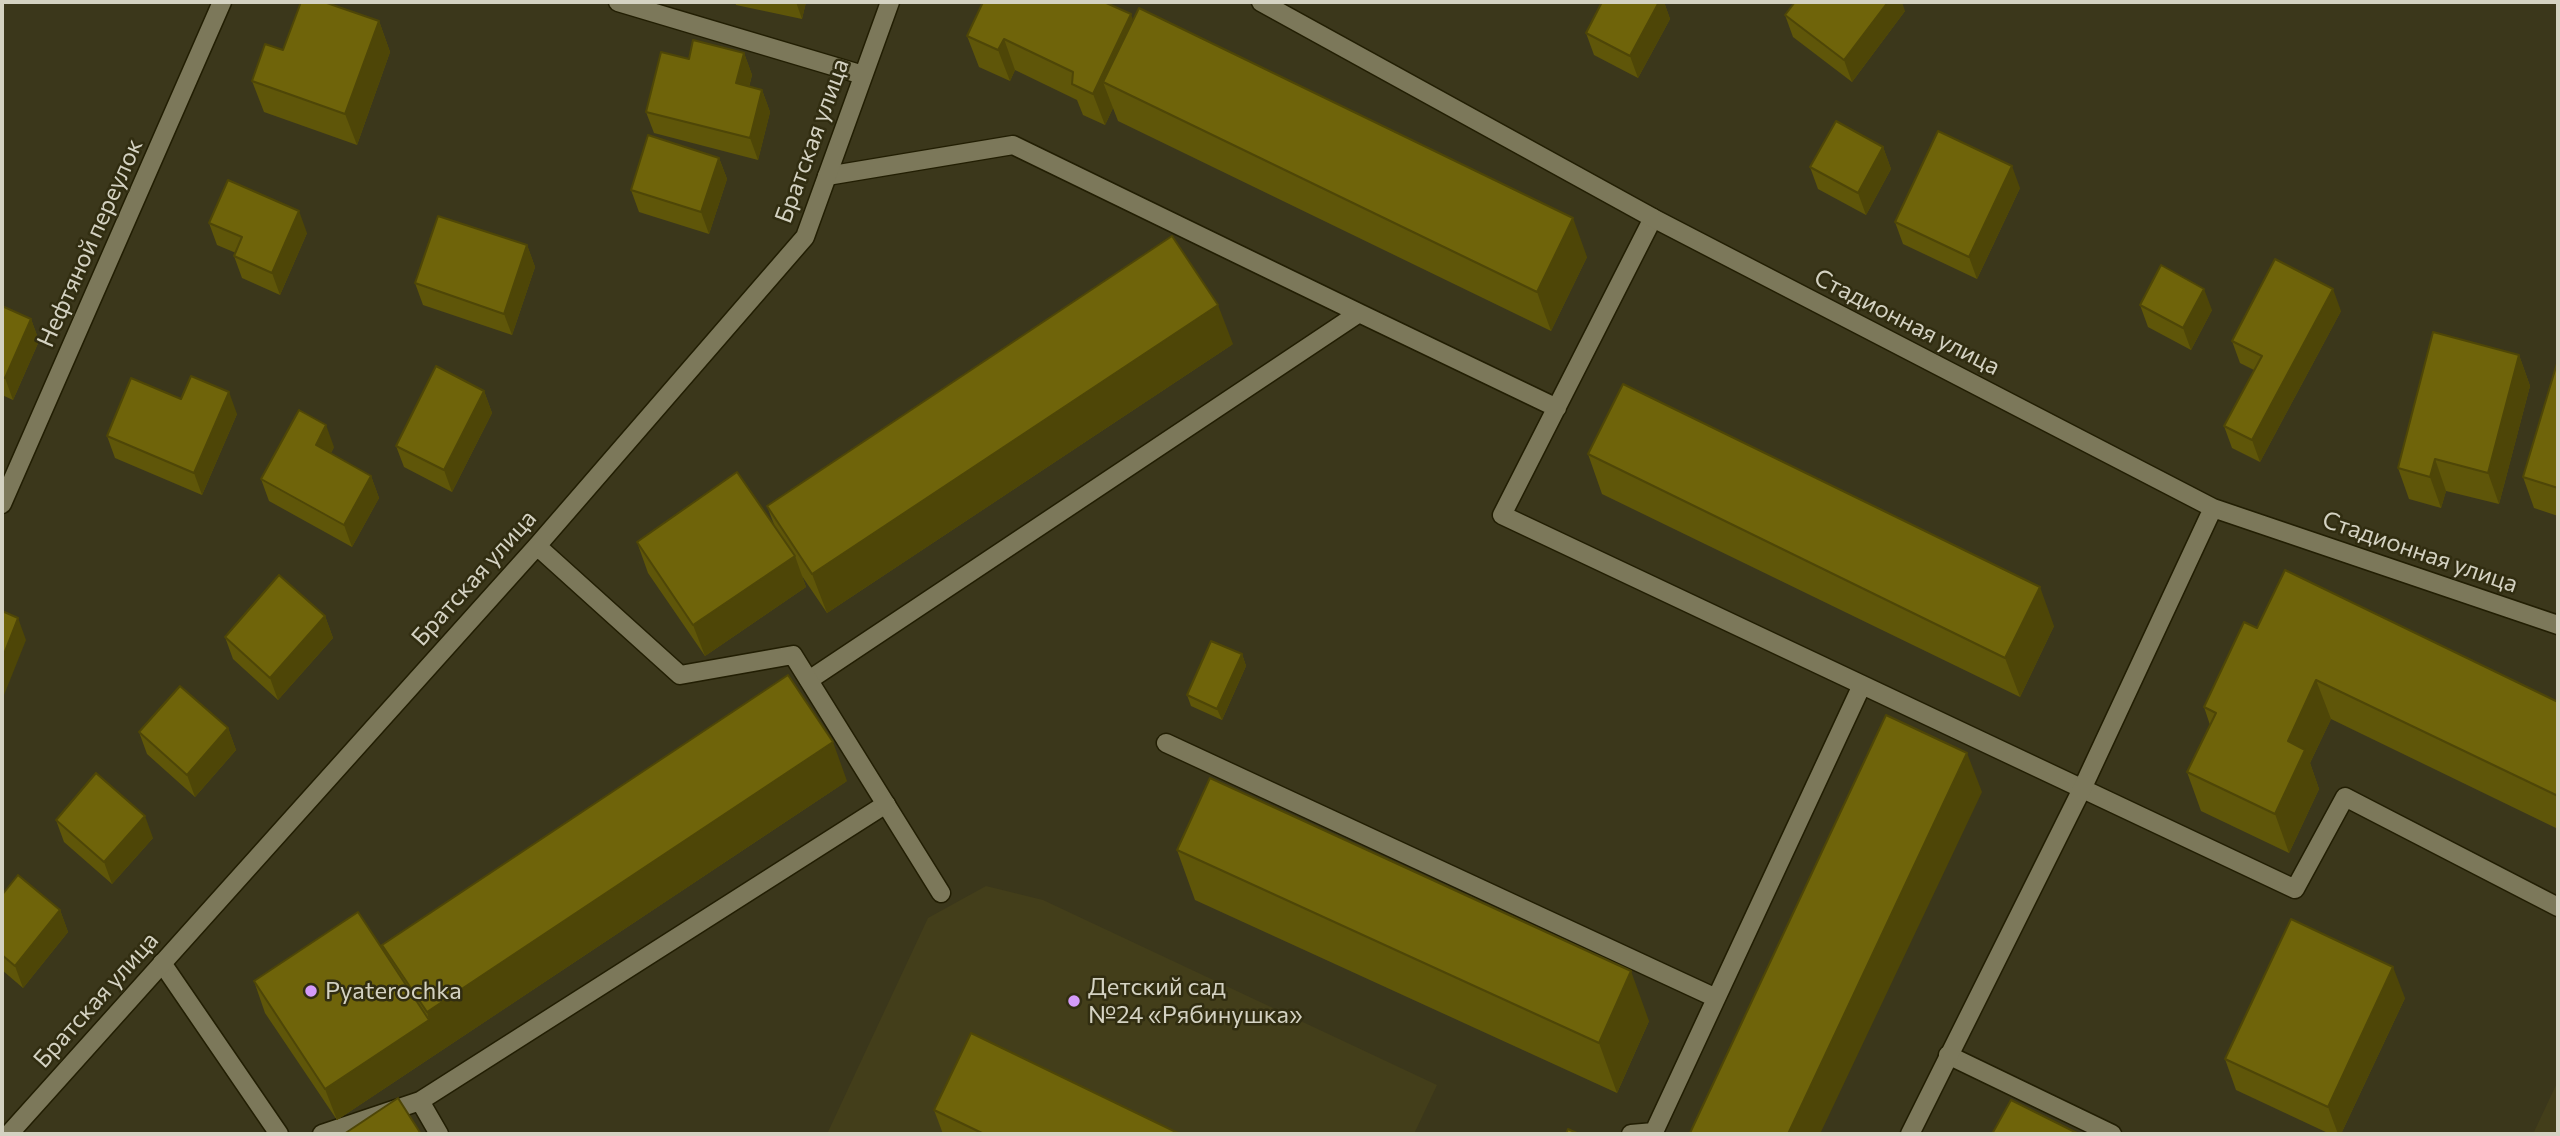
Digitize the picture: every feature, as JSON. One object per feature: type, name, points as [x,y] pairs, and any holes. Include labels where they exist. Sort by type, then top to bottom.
[{"type":"street","name":"Нефтяной переулок","points":[[2,504],[222,2]]},
{"type":"street","points":[[618,2],[863,75]]},
{"type":"street","name":"Братская улица","points":[[9,1134],[537,545],[805,237],[890,2]]},
{"type":"street","name":"Стадионная улица","points":[[1261,2],[1653,218],[2213,508],[2558,625]]},
{"type":"street","points":[[827,176],[1013,145],[1557,408]]},
{"type":"street","points":[[1653,218],[1502,515],[2295,889],[2345,797],[2558,907]]},
{"type":"street","points":[[809,680],[1359,313]]},
{"type":"street","points":[[1910,1134],[2082,789],[2213,508]]},
{"type":"street","points":[[537,545],[680,676],[793,655],[941,893]]},
{"type":"street","points":[[1631,1134],[1654,1132],[1862,685]]},
{"type":"street","points":[[1166,743],[1716,998]]},
{"type":"street","points":[[322,1134],[420,1101],[886,804]]},
{"type":"street","points":[[162,963],[279,1134]]},
{"type":"street","points":[[1948,1055],[2112,1134]]},
{"type":"street","points":[[420,1101],[439,1134]]},
{"type":"shaded area","name":"Детский сад №24 «Рябинушка»","points":[[986,886],[1043,900],[1437,1085],[1414,1134],[827,1134],[928,918]]},
{"type":"shaded area","points":[[2558,1081],[2558,1134],[2533,1134]]},
{"type":"building","points":[[301,2],[324,2],[379,21],[345,114],[252,81],[265,44],[283,50]]},
{"type":"building","points":[[983,2],[1104,2],[1131,14],[1093,94],[1072,84],[1073,72],[1004,39],[998,50],[967,36]]},
{"type":"building","points":[[1602,2],[1659,2],[1630,56],[1586,33]]},
{"type":"building","points":[[1795,2],[1888,2],[1844,60],[1785,15]]},
{"type":"building","points":[[1139,8],[1573,218],[1537,292],[1103,82]]},
{"type":"building","points":[[693,40],[744,53],[736,83],[762,90],[750,138],[646,112],[661,52],[689,59]]},
{"type":"building","points":[[1836,121],[1883,147],[1858,193],[1810,167]]},
{"type":"building","points":[[1938,131],[2012,166],[1969,257],[1895,222]]},
{"type":"building","points":[[648,135],[719,158],[701,212],[631,190]]},
{"type":"building","points":[[228,180],[299,211],[272,273],[234,256],[242,237],[209,223]]},
{"type":"building","points":[[438,216],[527,245],[504,314],[415,283]]},
{"type":"building","points":[[1172,236],[1218,305],[812,574],[767,506]]},
{"type":"building","points":[[2275,259],[2333,289],[2252,440],[2224,426],[2262,356],[2232,341]]},
{"type":"building","points":[[2161,265],[2204,289],[2183,328],[2140,305]]},
{"type":"building","points":[[2,306],[31,319],[5,378],[2,377]]},
{"type":"building","points":[[2433,332],[2519,355],[2488,473],[2435,459],[2430,477],[2398,468]]},
{"type":"building","points":[[2558,360],[2558,488],[2523,477]]},
{"type":"building","points":[[436,366],[484,391],[444,470],[396,446]]},
{"type":"building","points":[[191,376],[229,392],[194,473],[107,436],[131,378],[181,399]]},
{"type":"building","points":[[1623,384],[2040,587],[2005,658],[1588,454]]},
{"type":"building","points":[[299,410],[326,425],[316,445],[371,476],[344,525],[261,479]]},
{"type":"building","points":[[737,472],[795,556],[693,625],[637,542]]},
{"type":"building","points":[[2285,570],[2558,702],[2558,796],[2316,680],[2288,741],[2305,750],[2275,814],[2187,772],[2216,713],[2204,707],[2244,622],[2257,628]]},
{"type":"building","points":[[279,575],[325,616],[270,678],[225,637]]},
{"type":"building","points":[[2,611],[18,618],[2,659]]},
{"type":"building","points":[[1211,641],[1242,654],[1217,709],[1187,695]]},
{"type":"building","points":[[788,675],[833,742],[427,1012],[382,945]]},
{"type":"building","points":[[180,686],[228,728],[187,775],[139,732]]},
{"type":"building","points":[[1886,715],[1967,753],[1788,1134],[1692,1134],[1690,1133]]},
{"type":"building","points":[[96,773],[145,816],[104,862],[56,820]]},
{"type":"building","points":[[1210,778],[1631,971],[1599,1043],[1177,850]]},
{"type":"building","points":[[18,875],[60,910],[15,966],[2,955],[2,895]]},
{"type":"building","points":[[358,912],[429,1020],[325,1089],[254,981]]},
{"type":"building","points":[[2291,919],[2393,967],[2328,1107],[2225,1059]]},
{"type":"building","points":[[971,1033],[1180,1134],[984,1134],[934,1110]]},
{"type":"building","points":[[398,1098],[421,1134],[344,1134]]},
{"type":"building","points":[[2011,1100],[2079,1134],[1992,1134]]},
{"type":"building","points":[[1568,1129],[1579,1134],[1566,1134]]},
{"type":"place","name":"Pyaterochka","points":[[311,991]]},
{"type":"place","name":"Детский сад №24 «Рябинушка»","points":[[1074,1001]]}]
